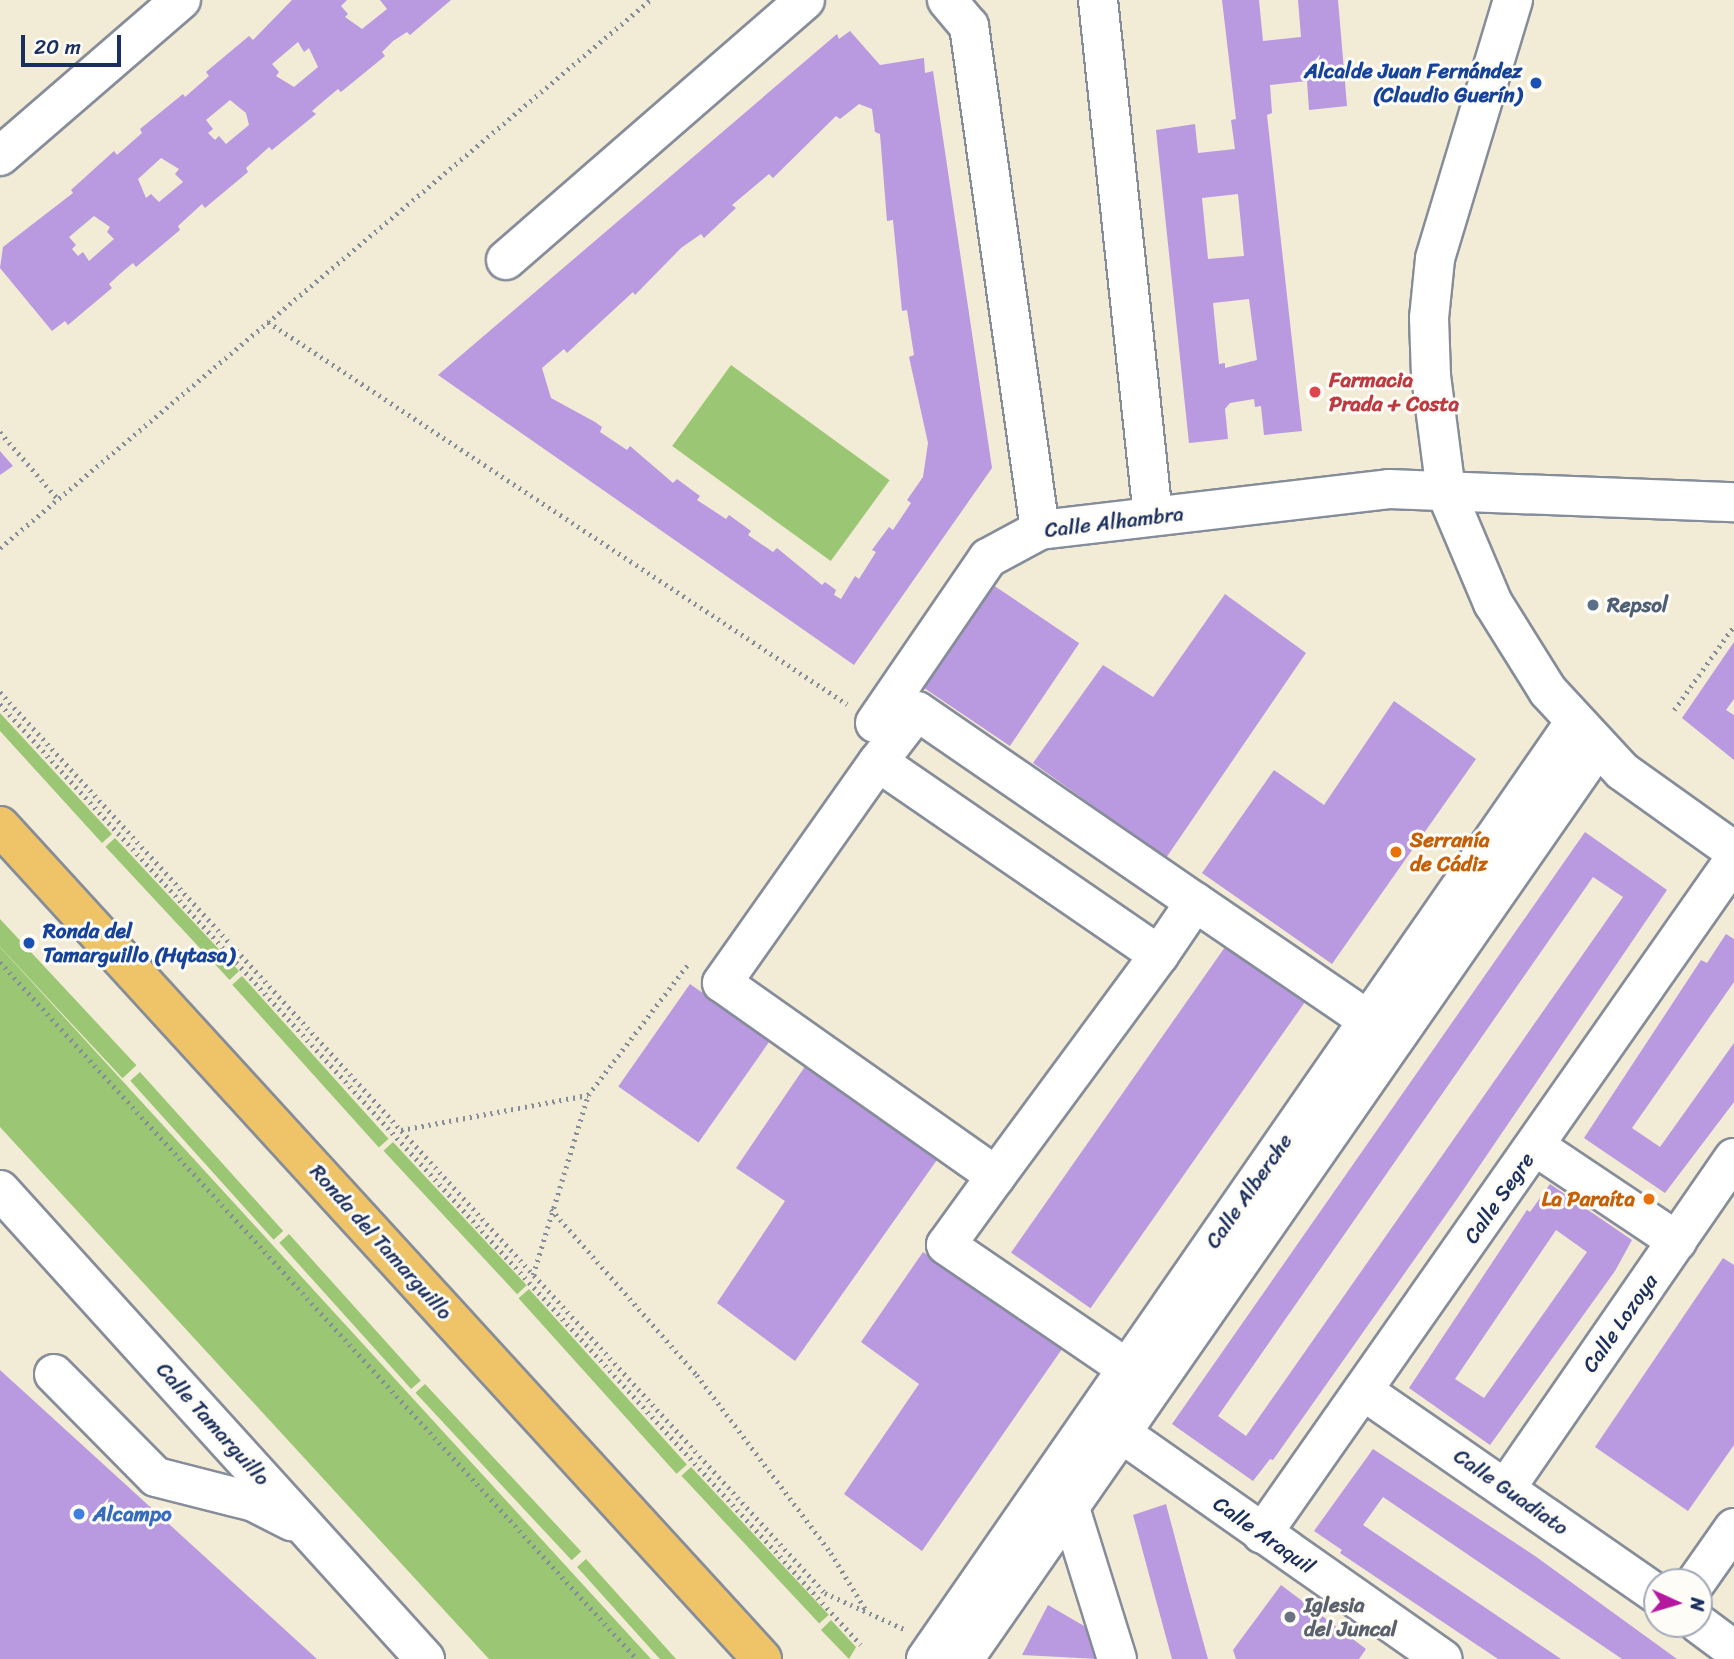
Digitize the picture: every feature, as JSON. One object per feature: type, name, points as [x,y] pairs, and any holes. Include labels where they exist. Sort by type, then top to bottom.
[{"type":"main road","name":"Ronda del Tamarguillo","points":[[0,826],[762,1659]]},
{"type":"street","points":[[0,156],[181,0]]},
{"type":"street","points":[[506,260],[805,0]]},
{"type":"street","points":[[947,0],[969,26],[1040,530]]},
{"type":"street","points":[[1098,0],[1153,516]]},
{"type":"street","points":[[1513,0],[1435,259],[1429,318],[1431,376],[1446,492],[1493,603],[1585,736],[1734,851]]},
{"type":"street","name":"Calle Alhambra","points":[[875,723],[988,558],[1040,530],[1389,489],[1734,502]]},
{"type":"street","points":[[996,1176],[722,983],[878,762],[917,712],[1368,1020]]},
{"type":"street","name":"Calle Alberche","points":[[942,1654],[1069,1505],[1121,1433],[1139,1378],[1368,1020],[1585,736]]},
{"type":"street","name":"Calle Alberche","points":[[942,1654],[1139,1378],[1585,736]]},
{"type":"street","points":[[878,762],[1158,954]]},
{"type":"street","name":"Calle Segre","points":[[1262,1534],[1734,860]]},
{"type":"street","points":[[1139,1378],[946,1245],[1195,902]]},
{"type":"street","points":[[1535,1146],[1677,1241]]},
{"type":"street","name":"Calle Lozoya","points":[[1506,1488],[1734,1158]]},
{"type":"street","name":"Calle Tamarguillo","points":[[0,1190],[425,1659]]},
{"type":"street","points":[[54,1374],[156,1477],[254,1502],[309,1531]]},
{"type":"street","name":"Calle Guadiato","points":[[1364,1392],[1643,1584]]},
{"type":"street","name":"Calle Araquil","points":[[1121,1433],[1443,1659]]},
{"type":"street","points":[[1069,1505],[1117,1659]]},
{"type":"street","points":[[1706,1568],[1734,1528]]},
{"type":"street","points":[[1713,1634],[1734,1650]]},
{"type":"path","points":[[0,548],[650,0]]},
{"type":"path","points":[[268,322],[875,723]]},
{"type":"path","points":[[0,432],[58,499]]},
{"type":"path","points":[[1674,710],[1734,626]]},
{"type":"path","points":[[0,692],[824,1593],[866,1610],[942,1654]]},
{"type":"path","points":[[0,704],[860,1645]]},
{"type":"path","points":[[533,1275],[587,1095],[698,953]]},
{"type":"path","points":[[0,962],[637,1659]]},
{"type":"path","points":[[401,1130],[587,1095]]},
{"type":"path","points":[[551,1209],[697,1374],[831,1553],[866,1610]]},
{"type":"green space","points":[[731,365],[890,480],[831,561],[672,446]]},
{"type":"green space","points":[[0,713],[112,834],[102,843],[0,731]]},
{"type":"green space","points":[[115,838],[239,971],[230,980],[105,847]]},
{"type":"green space","points":[[0,919],[136,1065],[123,1078],[0,947]]},
{"type":"green space","points":[[0,947],[651,1659],[489,1659],[0,1127]]},
{"type":"green space","points":[[242,976],[389,1139],[379,1147],[232,985]]},
{"type":"green space","points":[[140,1072],[283,1231],[274,1240],[130,1081]]},
{"type":"green space","points":[[393,1142],[527,1285],[517,1294],[383,1151]]},
{"type":"green space","points":[[289,1234],[421,1380],[411,1389],[279,1243]]},
{"type":"green space","points":[[529,1289],[687,1464],[677,1474],[519,1298]]},
{"type":"green space","points":[[425,1384],[581,1551],[572,1560],[415,1393]]},
{"type":"green space","points":[[691,1467],[829,1615],[819,1624],[681,1476]]},
{"type":"green space","points":[[586,1559],[676,1659],[660,1659],[577,1567]]},
{"type":"green space","points":[[831,1620],[856,1647],[849,1659],[821,1630]]},
{"type":"building","points":[[292,0],[347,0],[341,6],[348,14],[345,17],[362,29],[387,9],[380,0],[451,0],[410,35],[407,32],[393,41],[382,52],[385,56],[341,92],[338,89],[312,111],[316,114],[272,150],[269,147],[246,168],[248,172],[205,208],[202,204],[178,226],[180,230],[136,267],[133,263],[121,273],[109,284],[112,288],[68,325],[65,321],[52,331],[0,268],[3,247],[73,193],[71,190],[114,151],[117,155],[142,133],[140,129],[183,94],[185,97],[209,76],[206,72],[249,36],[253,40]],"holes":[[[298,42],[304,52],[309,48],[318,67],[294,87],[276,76],[279,72],[272,64]],[[230,100],[246,113],[249,125],[226,144],[219,136],[215,140],[208,133],[213,129],[206,120]],[[161,158],[179,169],[175,174],[183,182],[159,202],[151,194],[146,198],[138,179]],[[94,216],[110,227],[107,232],[114,239],[89,261],[83,252],[78,256],[72,249],[76,245],[69,237]]]},
{"type":"building","points":[[1222,0],[1259,0],[1263,41],[1301,37],[1298,0],[1338,0],[1347,106],[1309,110],[1307,81],[1270,85],[1272,113],[1267,115],[1302,431],[1264,435],[1261,406],[1255,407],[1254,399],[1230,403],[1225,409],[1228,439],[1189,443],[1156,130],[1195,124],[1198,153],[1235,149],[1231,120],[1236,119]],"holes":[[[1238,194],[1244,256],[1208,259],[1202,198]],[[1249,299],[1257,360],[1225,368],[1225,363],[1219,364],[1213,303]]]},
{"type":"building","points":[[850,31],[880,65],[924,58],[925,73],[933,71],[992,468],[854,665],[438,375],[837,34],[839,39]],"holes":[[[859,104],[872,109],[875,132],[880,134],[887,221],[893,220],[902,311],[907,310],[914,355],[909,357],[928,443],[923,477],[907,500],[911,503],[893,530],[889,527],[872,550],[876,552],[859,579],[855,576],[841,599],[834,595],[836,590],[825,582],[822,585],[777,548],[773,552],[748,535],[751,531],[729,515],[726,519],[697,500],[700,496],[677,479],[673,483],[630,446],[627,450],[600,432],[602,427],[595,422],[551,398],[542,368],[564,349],[567,353],[633,292],[635,295],[681,248],[701,234],[704,238],[736,208],[732,205],[769,174],[773,178],[836,116],[840,119]]]},
{"type":"building","points":[[0,451],[13,466],[0,475]]},
{"type":"building","points":[[993,585],[1079,643],[1010,746],[924,688]]},
{"type":"building","points":[[1225,594],[1306,653],[1166,858],[1033,763],[1103,665],[1153,697]]},
{"type":"building","points":[[1734,642],[1734,699],[1726,710],[1734,715],[1734,760],[1682,718]]},
{"type":"building","points":[[1394,701],[1476,759],[1332,964],[1202,873],[1274,770],[1324,805]]},
{"type":"building","points":[[1585,832],[1667,890],[1457,1199],[1273,1460],[1270,1459],[1253,1481],[1172,1424]],"holes":[[[1593,877],[1623,897],[1246,1436],[1218,1416]]]},
{"type":"building","points":[[1726,934],[1734,939],[1734,982],[1632,1128],[1660,1147],[1734,1043],[1734,1102],[1665,1193],[1584,1138],[1701,960],[1707,963]]},
{"type":"building","points":[[1225,947],[1304,1003],[1091,1308],[1011,1253]]},
{"type":"building","points":[[690,984],[770,1040],[699,1143],[618,1086]]},
{"type":"building","points":[[806,1065],[939,1157],[795,1361],[717,1303],[785,1201],[736,1168]]},
{"type":"building","points":[[1550,1184],[1632,1240],[1615,1271],[1490,1445],[1409,1388],[1527,1210],[1530,1212]],"holes":[[[1556,1230],[1587,1252],[1484,1398],[1455,1379]]]},
{"type":"building","points":[[923,1252],[1062,1349],[922,1551],[844,1494],[919,1384],[861,1342]]},
{"type":"building","points":[[1723,1258],[1734,1265],[1734,1445],[1688,1511],[1595,1447]]},
{"type":"building","name":"Alcampo","points":[[0,1370],[317,1659],[0,1659]]},
{"type":"building","points":[[1373,1449],[1535,1556],[1643,1634],[1643,1638],[1648,1638],[1677,1659],[1622,1659],[1383,1497],[1363,1525],[1561,1659],[1498,1659],[1340,1553],[1342,1550],[1314,1531]]},
{"type":"building","points":[[1166,1504],[1208,1659],[1172,1659],[1154,1593],[1133,1515]]},
{"type":"building","name":"Iglesia del Juncal","points":[[1281,1585],[1366,1649],[1359,1659],[1236,1659],[1233,1650]]},
{"type":"building","points":[[1048,1605],[1091,1630],[1099,1659],[1022,1655]]},
{"type":"place","name":"Alcalde Juan Fernández (Claudio Guerín)","points":[[1536,83]]},
{"type":"place","name":"Farmacia Prada + Costa","points":[[1315,392]]},
{"type":"place","name":"Repsol","points":[[1593,605]]},
{"type":"place","name":"Serranía de Cádiz","points":[[1396,852]]},
{"type":"place","name":"Ronda del Tamarguillo (Hytasa)","points":[[29,943]]},
{"type":"place","name":"La Paraíta","points":[[1649,1199]]},
{"type":"place","name":"Alcampo","points":[[79,1514]]},
{"type":"place","name":"Iglesia del Juncal","points":[[1290,1617]]}]
